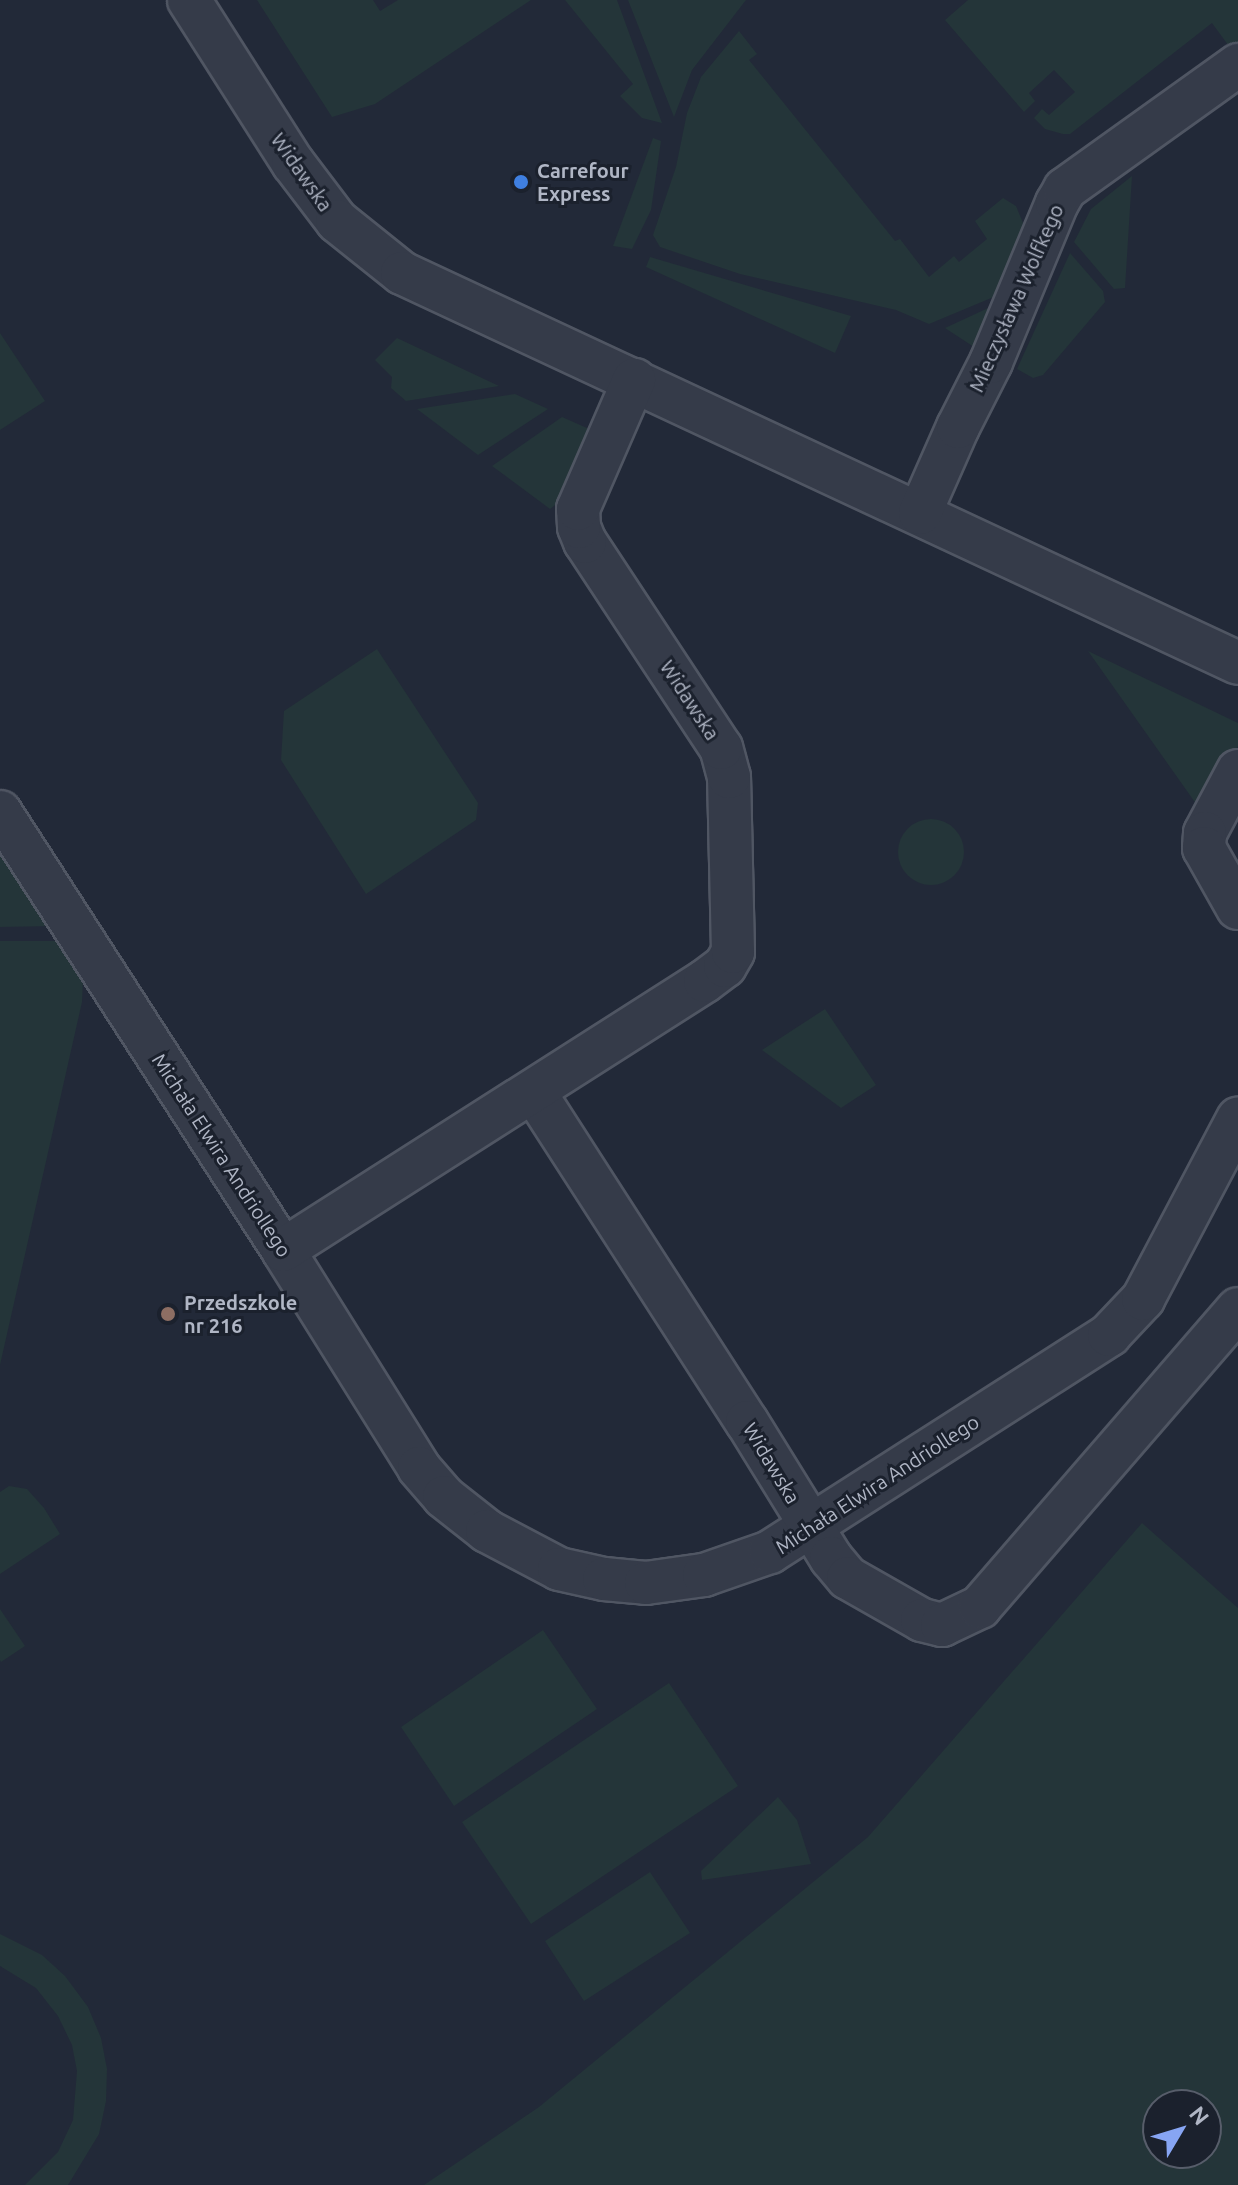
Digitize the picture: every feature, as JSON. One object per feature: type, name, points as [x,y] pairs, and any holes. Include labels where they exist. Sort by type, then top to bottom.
[{"type":"street","name":"Widawska","points":[[189,0],[293,163],[337,221],[402,273],[1238,663]]},
{"type":"street","name":"Mieczysława Wolfkego","points":[[920,513],[991,362],[1065,189],[1238,65]]},
{"type":"street","name":"Widawska","points":[[283,1250],[705,981],[725,966],[733,952],[729,777],[721,748],[585,542],[579,527],[578,509],[634,380]]},
{"type":"street","points":[[1238,771],[1205,833],[1204,848],[1238,908]]},
{"type":"street","name":"Michała Elwira Andriollego","points":[[0,812],[283,1250],[419,1468],[444,1497],[487,1531],[559,1569],[604,1579],[646,1583],[673,1581],[704,1575],[770,1552],[1109,1335],[1129,1318],[1150,1286],[1238,1119]]},
{"type":"street","name":"Widawska","points":[[534,1092],[811,1527],[848,1578],[922,1620],[942,1625],[980,1607],[1238,1309]]},
{"type":"shaded area","points":[[257,0],[373,0],[380,11],[398,0],[531,0],[375,104],[332,117]]},
{"type":"shaded area","points":[[565,0],[617,0],[662,123],[642,118],[620,96],[633,84]]},
{"type":"shaded area","points":[[628,0],[746,0],[692,70],[674,117]]},
{"type":"shaded area","points":[[968,0],[1238,0],[1238,44],[1231,49],[1212,23],[1070,134],[1063,134],[1045,129],[1034,118],[1042,109],[1049,115],[1075,92],[1054,70],[1029,93],[1035,101],[1024,112],[945,20]]},
{"type":"shaded area","points":[[739,31],[757,54],[749,60],[895,241],[900,239],[929,277],[954,256],[959,262],[987,239],[975,221],[1003,198],[1016,206],[1023,223],[1020,246],[996,296],[929,324],[896,310],[740,274],[660,247],[653,235],[676,167],[687,113],[701,77]]},
{"type":"shaded area","points":[[653,138],[661,141],[651,210],[632,249],[613,246]]},
{"type":"shaded area","points":[[1132,176],[1125,288],[1114,289],[1074,242],[1091,209]]},
{"type":"shaded area","points":[[1070,253],[1103,291],[1105,302],[1043,375],[1033,378],[1017,369]]},
{"type":"shaded area","points":[[650,257],[851,316],[835,353],[646,267]]},
{"type":"shaded area","points":[[999,303],[980,351],[945,328]]},
{"type":"shaded area","points":[[0,333],[45,401],[0,430]]},
{"type":"shaded area","points":[[397,338],[499,386],[406,401],[391,388],[392,377],[375,360]]},
{"type":"shaded area","points":[[515,394],[548,409],[478,455],[417,409]]},
{"type":"shaded area","points":[[562,417],[605,436],[573,491],[550,509],[492,466]]},
{"type":"shaded area","points":[[377,649],[478,803],[476,820],[366,894],[281,760],[284,711]]},
{"type":"shaded area","points":[[1088,651],[1238,723],[1238,746],[1208,811],[1199,808]]},
{"type":"shaded area","points":[[924,819],[938,819],[950,824],[959,833],[964,852],[962,865],[955,876],[938,885],[924,885],[912,880],[903,871],[898,859],[898,845],[903,833],[912,824]]},
{"type":"shaded area","points":[[0,830],[54,926],[0,927]]},
{"type":"shaded area","points":[[0,941],[70,941],[81,954],[83,979],[82,1002],[0,1365]]},
{"type":"shaded area","points":[[825,1009],[876,1085],[841,1108],[762,1050]]},
{"type":"shaded area","points":[[9,1486],[27,1489],[44,1508],[60,1534],[0,1574],[0,1492]]},
{"type":"shaded area","points":[[1142,1523],[1238,1608],[1238,2185],[424,2185],[539,2107],[868,1837]]},
{"type":"shaded area","points":[[0,1609],[25,1646],[1,1662],[0,1660]]},
{"type":"shaded area","points":[[543,1630],[597,1709],[454,1806],[401,1727]]},
{"type":"shaded area","points":[[669,1683],[738,1786],[531,1924],[462,1822]]},
{"type":"shaded area","points":[[778,1797],[797,1820],[811,1864],[702,1880],[701,1871]]},
{"type":"shaded area","points":[[650,1872],[690,1933],[584,2001],[545,1941]]},
{"type":"shaded area","points":[[0,1934],[42,1955],[65,1976],[88,2007],[101,2038],[107,2069],[106,2101],[99,2134],[68,2185],[25,2185],[58,2152],[73,2120],[77,2071],[72,2045],[58,2016],[36,1988],[0,1966]]},
{"type":"place","name":"Carrefour Express","points":[[521,182]]},
{"type":"place","name":"Przedszkole nr 216","points":[[168,1314]]}]
